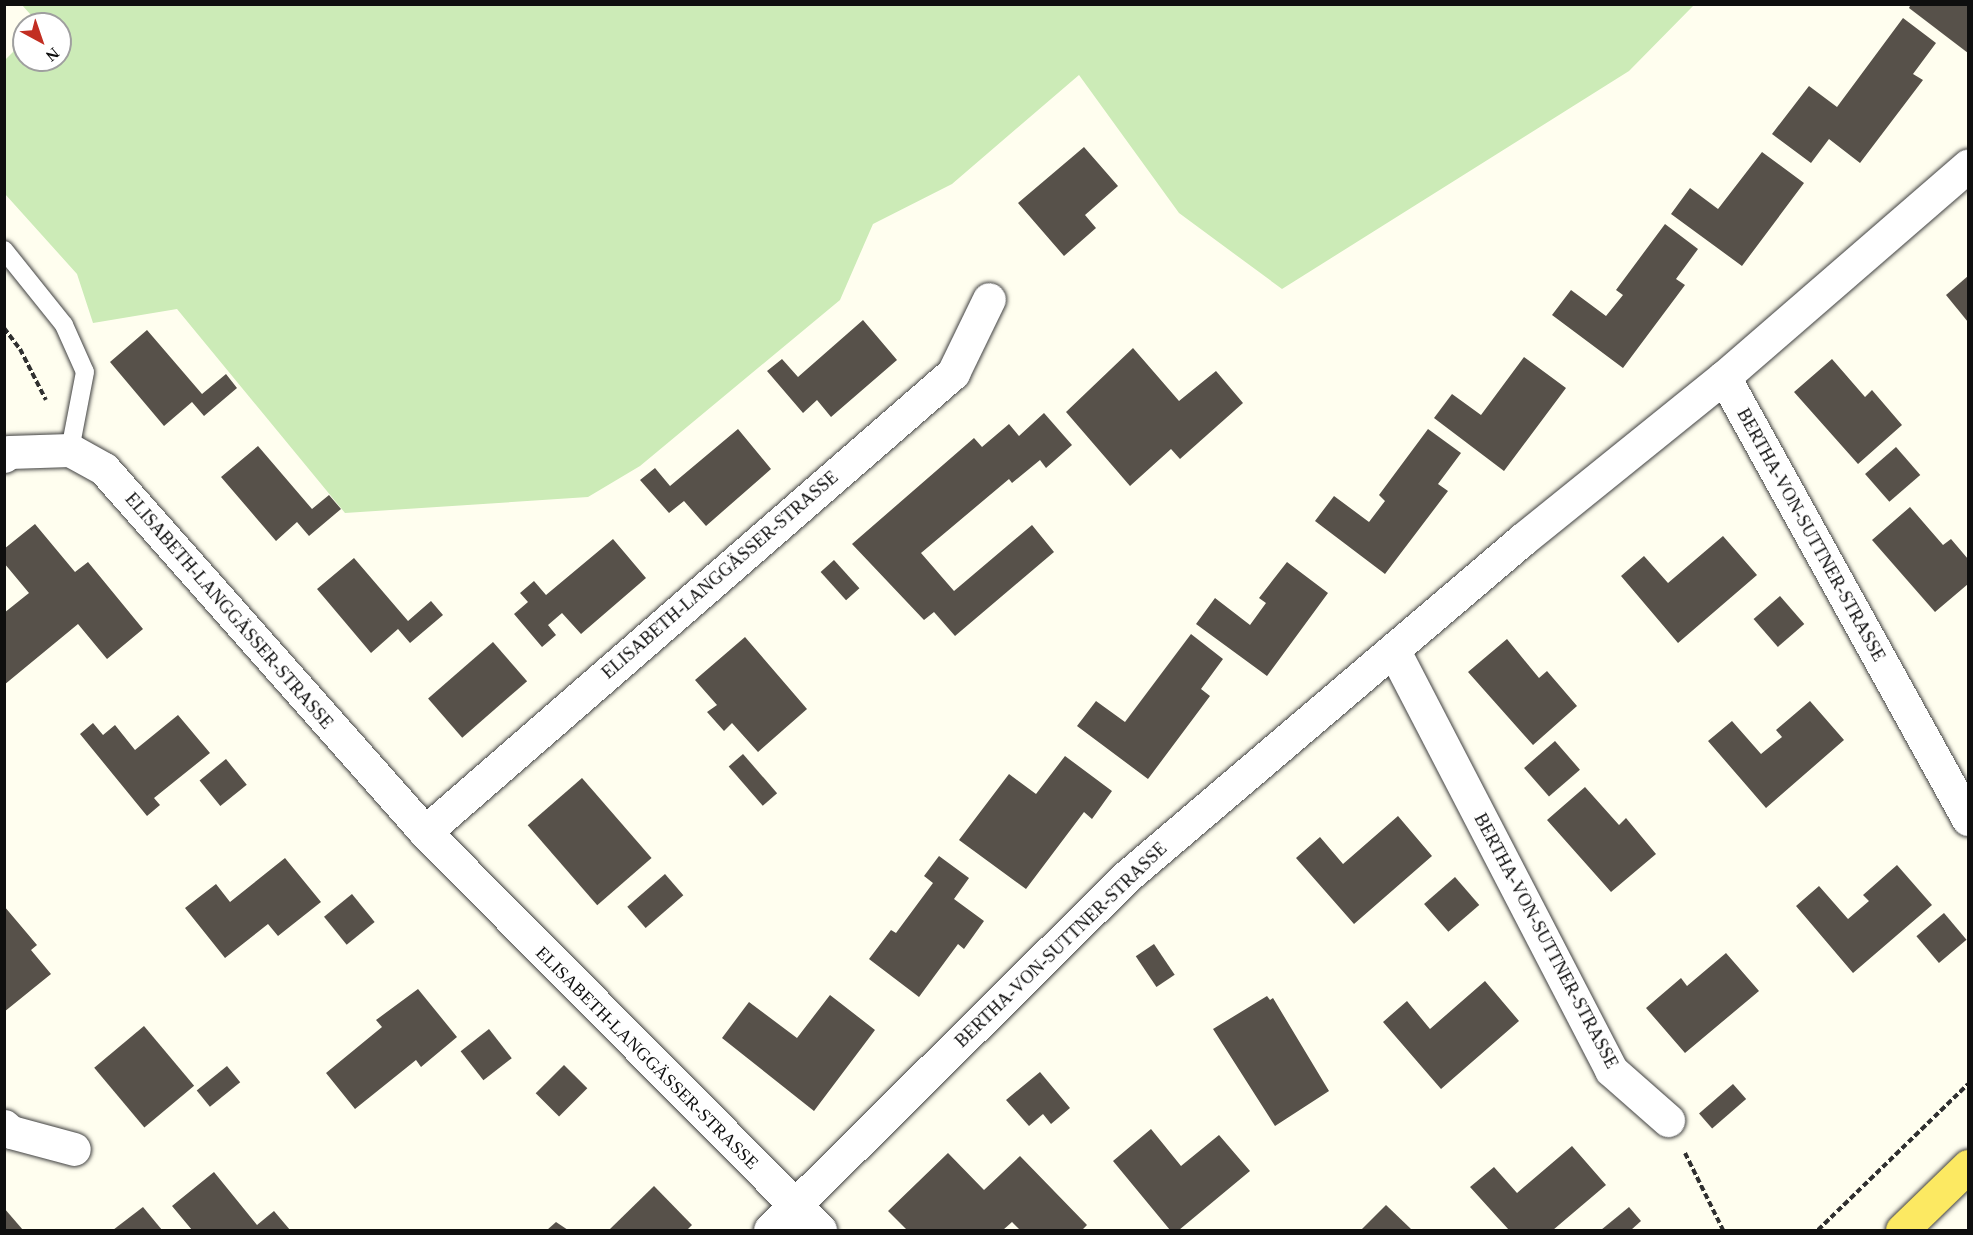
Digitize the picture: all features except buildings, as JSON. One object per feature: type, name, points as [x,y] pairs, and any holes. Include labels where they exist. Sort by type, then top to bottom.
[{"type":"main road","points":[[1902,1230],[1968,1166]]},
{"type":"street","name":"BERTHA-VON-SUTTNER-STRASSE","points":[[770,1230],[796,1207],[1126,877],[1523,539],[1724,376],[1968,166]]},
{"type":"street","name":"ELISABETH-LANGGÄSSER-STRASSE","points":[[425,832],[953,373],[989,299]]},
{"type":"street","name":"BERTHA-VON-SUTTNER-STRASSE","points":[[1724,376],[1968,819]]},
{"type":"street","points":[[4,456],[9,452],[62,449]]},
{"type":"street","name":"ELISABETH-LANGGÄSSER-STRASSE","points":[[62,449],[104,469],[425,832],[820,1230]]},
{"type":"street","name":"BERTHA-VON-SUTTNER-STRASSE","points":[[1394,651],[1611,1070],[1668,1120]]},
{"type":"street","points":[[4,1126],[11,1132],[74,1149]]},
{"type":"lane","points":[[4,250],[64,325],[85,372],[62,449]]},
{"type":"path","points":[[4,328],[45,397],[62,449]]},
{"type":"path","points":[[1818,1230],[1968,1084]]},
{"type":"path","points":[[1668,1120],[1723,1230]]},
{"type":"green space","points":[[22,5],[1694,5],[1629,71],[1282,289],[1179,213],[1079,75],[952,184],[873,224],[840,300],[640,466],[588,497],[345,513],[177,309],[93,323],[77,274],[5,194],[5,60],[12,53],[12,72],[72,72],[72,12],[28,12]]}]
